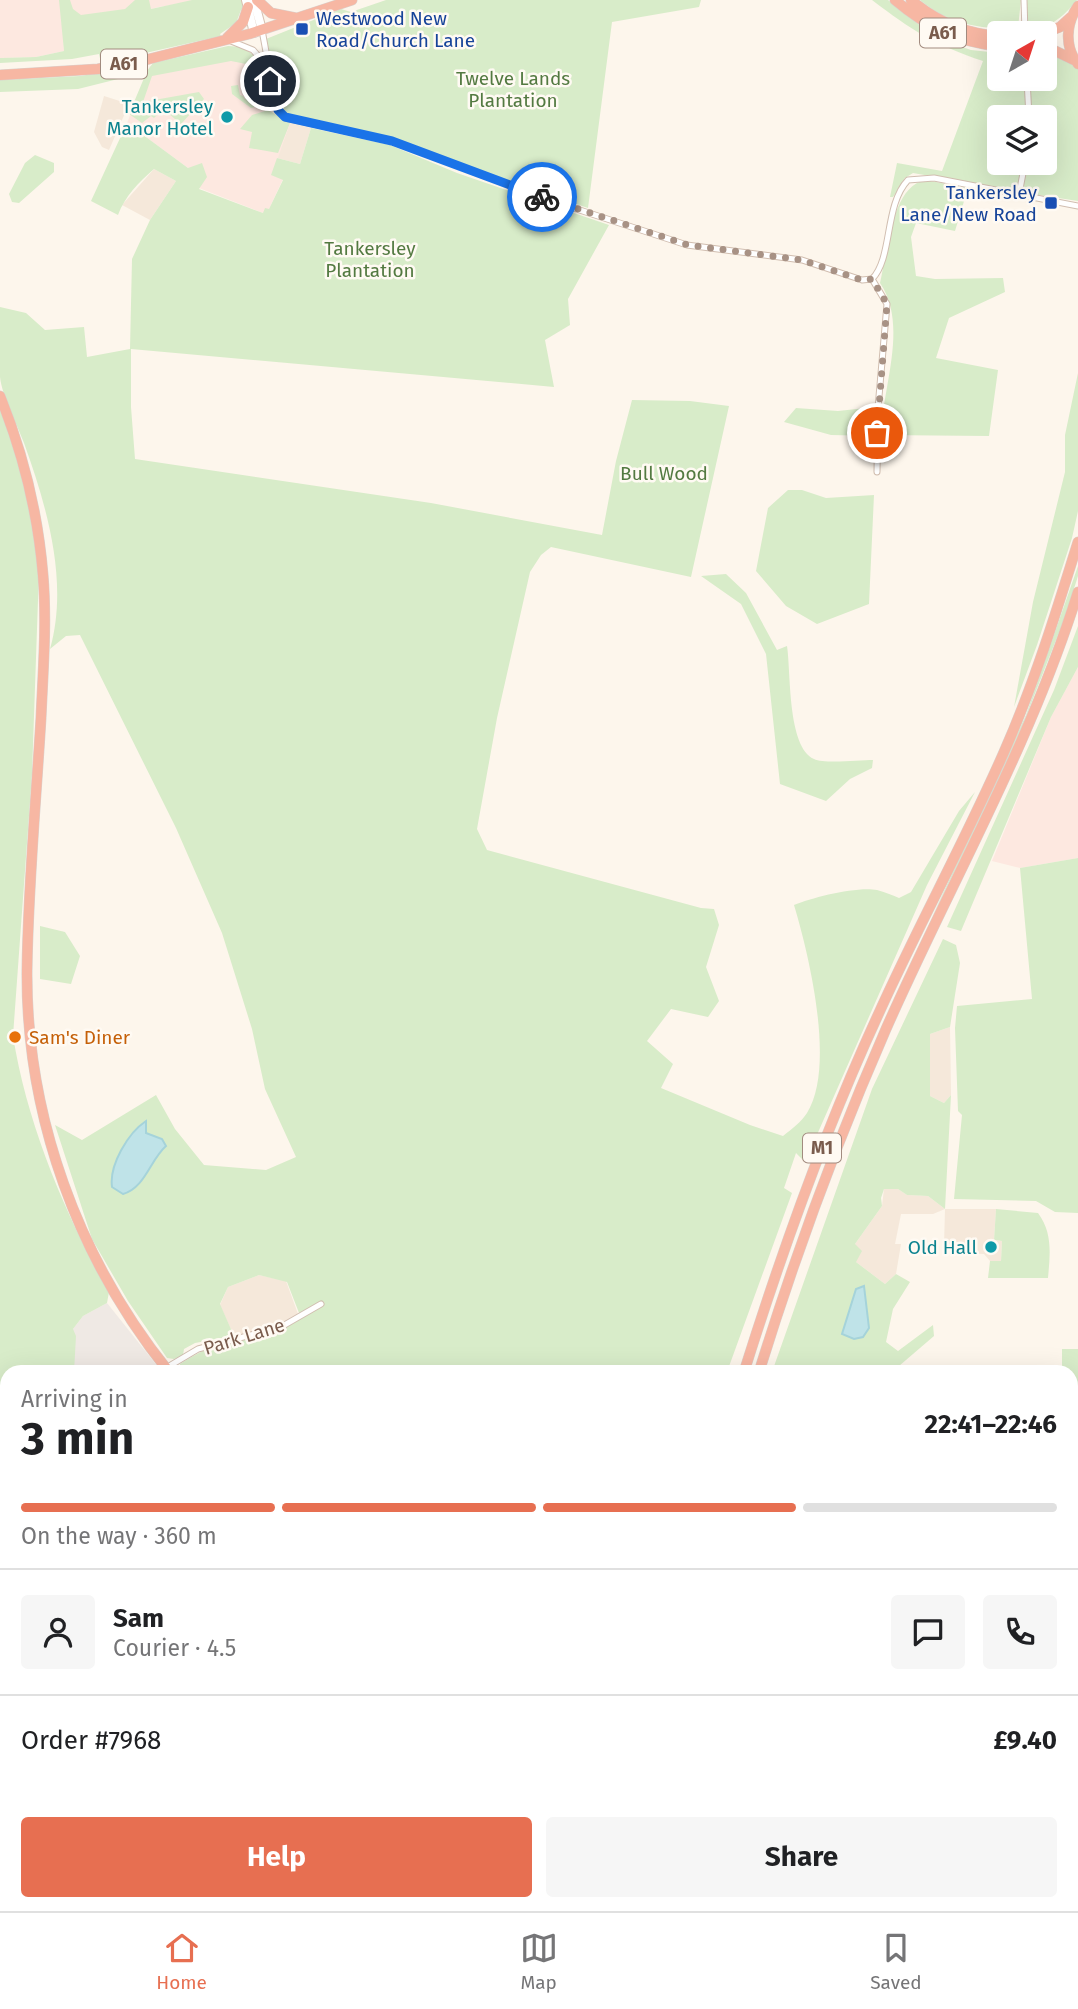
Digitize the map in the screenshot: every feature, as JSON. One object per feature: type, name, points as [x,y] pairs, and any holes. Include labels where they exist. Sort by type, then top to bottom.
[{"type":"highway","name":"A61","points":[[0,75],[98,69],[227,40],[352,0]]},
{"type":"highway","name":"A61","points":[[895,0],[930,27],[951,37],[987,44]]},
{"type":"highway","name":"A61","points":[[911,0],[947,24],[987,34]]},
{"type":"highway","points":[[227,40],[243,22],[251,2],[271,13],[297,18]]},
{"type":"highway","points":[[1057,28],[1072,16],[1078,6]]},
{"type":"highway","points":[[1072,16],[1068,40],[1076,62]]},
{"type":"highway","points":[[1057,52],[1076,62]]},
{"type":"highway","points":[[0,396],[27,480],[43,577],[43,674],[27,971],[30,1037],[38,1087],[57,1167],[94,1256],[164,1365]]},
{"type":"highway","name":"M1","points":[[746,1365],[840,1102],[917,930],[1004,752],[1055,619],[1078,542]]},
{"type":"highway","name":"M1","points":[[761,1365],[798,1253],[839,1142],[886,1029],[929,936],[1019,753],[1078,592]]},
{"type":"street","points":[[1024,0],[1025,21]]},
{"type":"street","points":[[251,2],[278,110],[292,120],[392,141],[550,200],[688,245],[782,257],[862,280],[872,279]]},
{"type":"street","points":[[227,40],[253,50],[267,67]]},
{"type":"street","points":[[1019,194],[1023,175]]},
{"type":"street","points":[[872,279],[880,266],[896,198],[908,180],[934,178],[1078,206]]},
{"type":"street","points":[[872,279],[887,304],[878,408],[877,472]]},
{"type":"street","name":"Park Lane","points":[[174,1365],[198,1349],[281,1327],[321,1304]]},
{"type":"shaded area","points":[[0,0],[205,0],[159,7],[63,31],[64,51],[36,57],[0,58]]},
{"type":"shaded area","points":[[227,57],[255,64],[271,113],[290,123],[272,175],[283,179],[269,209],[263,213],[199,188],[188,168],[127,123],[150,66]]},
{"type":"shaded area","points":[[104,96],[129,104],[109,150],[102,147],[94,132]]},
{"type":"shaded area","points":[[290,123],[311,128],[300,164],[277,158]]},
{"type":"shaded area","points":[[154,169],[176,181],[150,220],[122,205]]},
{"type":"shaded area","points":[[1078,667],[1078,858],[1020,868],[992,861],[1051,717]]},
{"type":"shaded area","points":[[950,1027],[951,1095],[944,1103],[930,1096],[930,1034]]},
{"type":"shaded area","points":[[884,1189],[898,1189],[907,1195],[928,1196],[945,1209],[933,1214],[901,1214],[895,1244],[901,1244],[896,1274],[885,1284],[856,1262],[855,1244],[882,1206]]},
{"type":"shaded area","points":[[945,1209],[996,1209],[994,1240],[1002,1241],[1001,1261],[990,1261],[984,1254],[956,1253],[955,1246],[944,1246]]},
{"type":"shaded area","points":[[259,1275],[286,1281],[298,1314],[280,1325],[234,1336],[220,1305],[228,1287]]},
{"type":"shaded area","points":[[107,1303],[156,1365],[74,1365],[73,1329],[83,1316]]},
{"type":"green space","points":[[59,0],[70,0],[73,9],[81,15],[125,9],[135,0],[149,0],[151,9],[192,0],[246,0],[248,7],[241,10],[236,23],[220,34],[221,36],[101,63],[99,54],[72,59],[0,63],[0,58],[36,57],[64,51]]},
{"type":"green space","name":"Twelve Lands Plantation","points":[[386,0],[701,0],[699,7],[612,22],[588,208],[393,138],[285,113],[266,39],[341,9],[351,12]]},
{"type":"green space","points":[[872,0],[888,0],[936,38],[971,50],[987,52],[987,91],[1057,91],[1057,55],[1078,69],[1078,201],[1032,194],[1024,187],[1024,181],[1019,180],[1017,187],[1009,190],[913,173],[905,178],[893,197],[890,197],[897,163],[942,171],[983,61],[912,29]]},
{"type":"green space","points":[[920,0],[1021,0],[1019,21],[987,21],[987,27],[954,20]]},
{"type":"green space","points":[[1026,0],[1077,0],[1055,21],[1026,21]]},
{"type":"green space","points":[[228,46],[247,50],[259,62],[267,79],[271,98],[266,104],[251,108],[232,94],[231,86],[238,85],[240,95],[245,99],[256,97],[256,93],[260,91],[251,65],[231,61],[152,76],[143,102],[199,92],[204,99],[181,124],[163,109],[154,118],[151,116],[142,123],[129,114],[153,63]]},
{"type":"green space","points":[[143,66],[123,72],[122,78],[78,89],[0,92],[0,80],[80,76]]},
{"type":"green space","points":[[268,110],[290,123],[278,153],[249,148],[252,132],[240,129],[252,115]]},
{"type":"green space","points":[[127,123],[188,168],[202,163],[207,177],[199,189],[263,213],[265,208],[269,209],[283,180],[271,175],[277,158],[300,164],[311,128],[390,145],[457,173],[609,225],[568,299],[570,325],[545,340],[554,387],[131,349],[131,407],[135,459],[431,503],[602,535],[616,461],[632,400],[690,401],[729,406],[691,577],[551,547],[541,555],[530,572],[497,718],[477,829],[487,850],[701,908],[714,909],[719,925],[706,967],[719,1001],[708,1017],[671,1009],[647,1041],[673,1064],[661,1088],[783,1136],[796,1125],[807,1113],[815,1093],[820,1040],[812,981],[794,905],[847,891],[877,890],[899,898],[911,892],[959,811],[975,792],[927,885],[805,1162],[796,1153],[784,1188],[792,1193],[730,1365],[180,1365],[215,1346],[282,1329],[301,1318],[287,1282],[259,1275],[228,1287],[220,1304],[234,1336],[195,1343],[184,1349],[183,1355],[174,1359],[167,1358],[128,1301],[92,1239],[55,1125],[82,1140],[156,1095],[175,1129],[204,1165],[266,1170],[296,1157],[265,1089],[252,1029],[222,933],[176,828],[80,635],[66,636],[50,649],[57,598],[53,545],[32,467],[1,385],[0,307],[26,313],[45,330],[84,327],[87,357],[130,349],[132,259],[150,220],[176,181],[154,169],[133,190],[118,215],[91,201]]},
{"type":"green space","points":[[35,155],[54,163],[54,172],[19,203],[12,202],[9,194],[25,163]]},
{"type":"green space","points":[[925,180],[968,188],[955,231],[916,223],[911,237],[916,276],[935,279],[1003,278],[1005,292],[949,318],[936,358],[998,370],[989,436],[881,435],[892,357],[893,318],[880,283],[892,223],[898,208],[914,185]]},
{"type":"green space","points":[[1078,373],[1078,511],[1072,538],[1014,707],[1033,602],[1065,472],[1065,435]]},
{"type":"green space","points":[[875,407],[875,436],[831,435],[784,422],[796,408],[838,411]]},
{"type":"green space","points":[[0,410],[12,441],[28,503],[39,571],[32,774],[13,1036],[28,1102],[50,1168],[77,1232],[109,1292],[107,1303],[83,1316],[73,1329],[76,1336],[74,1365],[0,1365]]},
{"type":"green space","points":[[788,490],[802,490],[826,498],[874,495],[869,604],[817,624],[786,606],[756,571],[768,508]]},
{"type":"green space","points":[[1078,566],[1078,576],[1065,617],[1005,770],[931,919],[1026,715]]},
{"type":"green space","points":[[726,574],[746,593],[777,650],[787,646],[795,725],[805,752],[814,759],[834,762],[873,760],[872,768],[850,779],[826,801],[780,784],[766,654],[741,604],[701,576]]},
{"type":"green space","points":[[1078,626],[1078,667],[1051,717],[961,931],[947,927],[1054,690]]},
{"type":"green space","points":[[1078,858],[1078,1213],[1055,1212],[1036,1201],[954,1199],[962,1115],[958,1111],[955,1028],[957,1006],[1032,999],[1020,868]]},
{"type":"green space","points":[[40,926],[65,932],[80,956],[71,984],[40,979]]},
{"type":"green space","points":[[943,939],[956,945],[960,963],[950,1027],[930,1034],[930,1096],[944,1103],[951,1095],[945,1209],[928,1196],[907,1195],[898,1189],[884,1189],[882,1206],[855,1244],[862,1251],[856,1262],[885,1284],[896,1274],[910,1282],[893,1309],[886,1342],[898,1351],[933,1325],[934,1336],[900,1365],[774,1365],[872,1089]]},
{"type":"green space","points":[[996,1209],[1038,1213],[1048,1236],[1048,1278],[988,1278],[990,1261],[1001,1261],[1002,1241],[994,1240]]},
{"type":"green space","points":[[1062,1349],[1078,1349],[1078,1365],[1062,1365]]},
{"type":"water","points":[[146,1121],[146,1133],[162,1139],[166,1146],[137,1186],[123,1194],[112,1187],[114,1169],[127,1141]]},
{"type":"water","points":[[864,1286],[869,1328],[863,1337],[854,1339],[842,1334],[856,1289]]},
{"type":"way so far","points":[[542,197],[688,245],[787,257],[862,280],[872,279],[887,304],[877,433]]},
{"type":"place","name":"Westwood New Road/Church Lane","points":[[302,29]]},
{"type":"place","name":"Tankersley Manor Hotel","points":[[227,117]]},
{"type":"place","name":"Tankersley Lane/New Road","points":[[1051,203]]},
{"type":"place","name":"Sam's Diner","points":[[15,1037]]},
{"type":"place","name":"Old Hall","points":[[991,1247]]},
{"type":"route","points":[[270,81],[276,106],[282,116],[392,141],[542,197]]},
{"type":"park label","name":"Tankersley Plantation","points":[[370,259]]},
{"type":"park label","name":"Bull Wood","points":[[664,473]]}]
